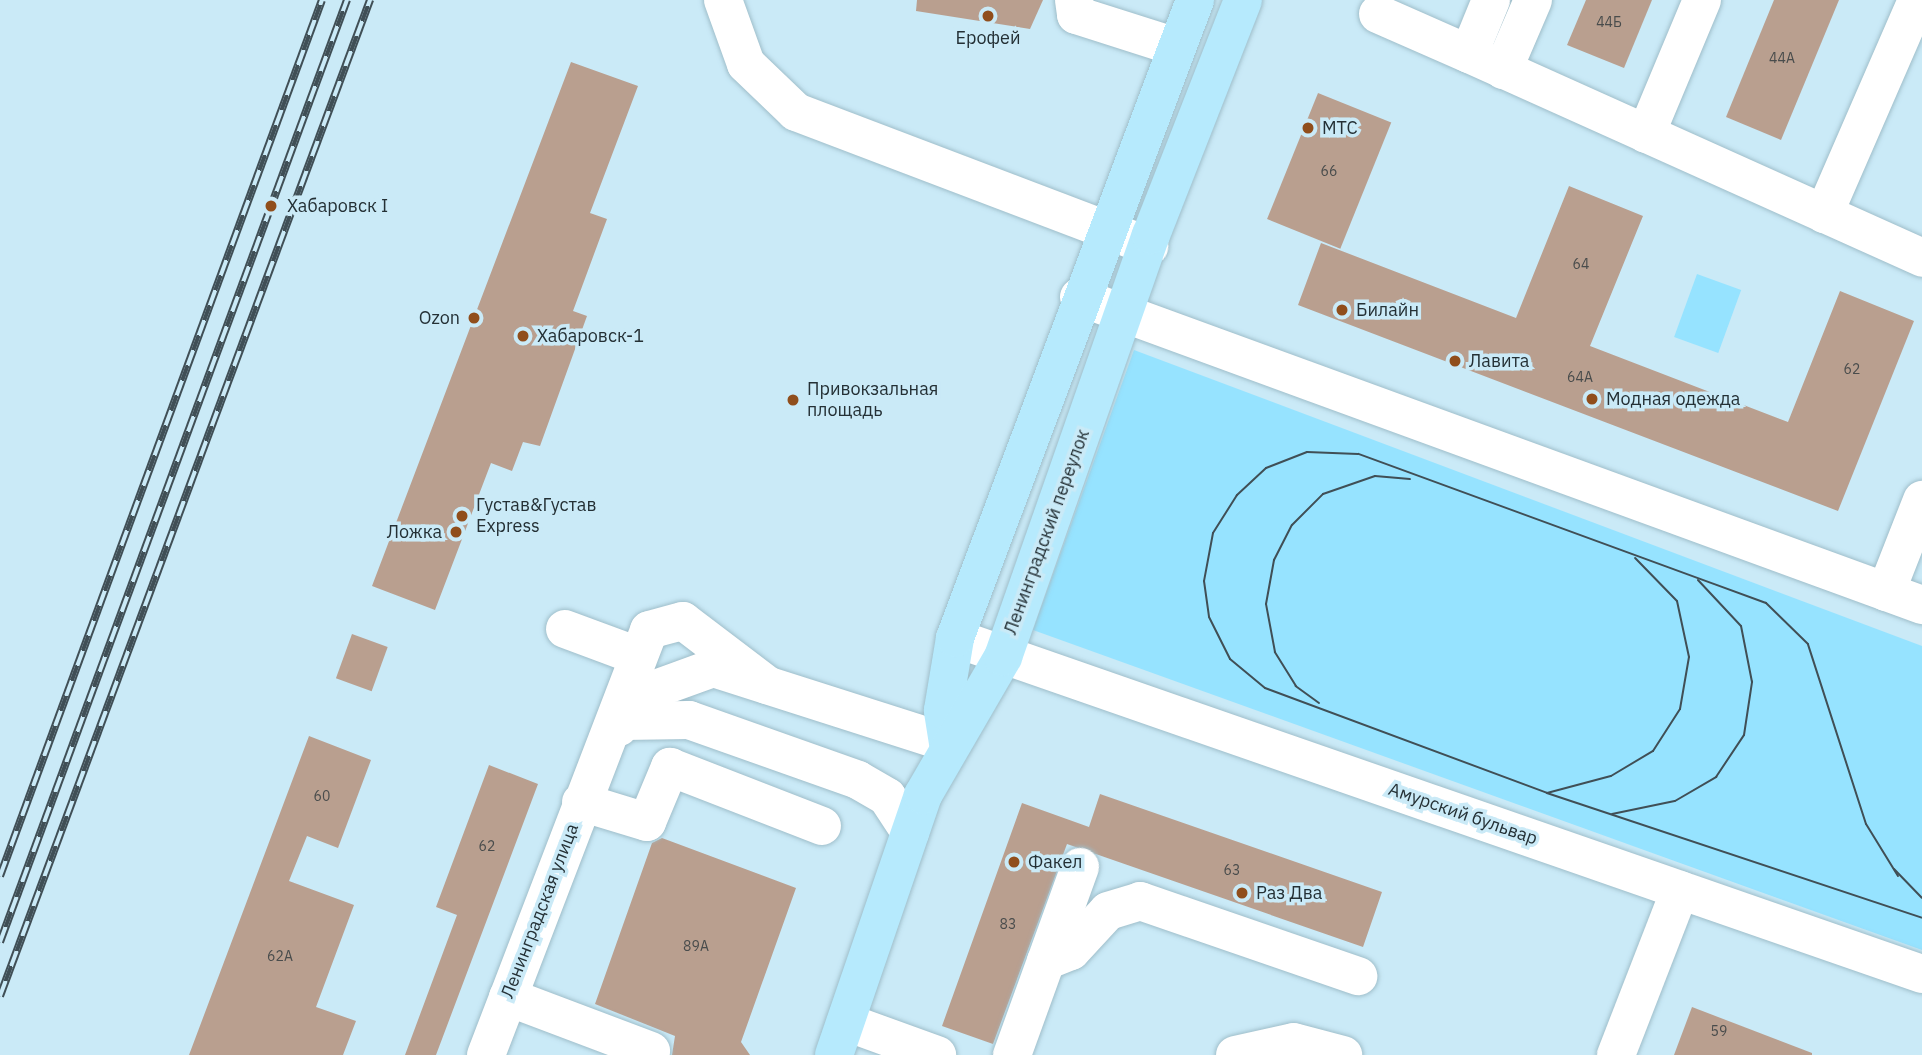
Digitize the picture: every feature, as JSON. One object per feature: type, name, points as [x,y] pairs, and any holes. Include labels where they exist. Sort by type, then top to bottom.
[{"type":"main road","points":[[948,743],[943,710],[955,638],[1104,228],[1195,0]]},
{"type":"main road","name":"Ленинградский переулок","points":[[840,1038],[910,832],[948,743],[1003,657],[1149,246],[1243,0]]},
{"type":"street","points":[[723,0],[746,64],[796,112],[1149,246]]},
{"type":"street","points":[[1074,0],[1076,15],[1176,47]]},
{"type":"street","points":[[1469,54],[1490,0]]},
{"type":"street","points":[[1503,70],[1533,0]]},
{"type":"street","points":[[1646,134],[1702,0]]},
{"type":"street","points":[[1824,214],[1917,0]]},
{"type":"street","points":[[1378,14],[1922,258]]},
{"type":"street","points":[[1079,297],[1922,605]]},
{"type":"street","points":[[1886,592],[1922,500]]},
{"type":"street","points":[[596,767],[649,630],[683,621],[767,685]]},
{"type":"street","points":[[565,629],[638,656]]},
{"type":"street","name":"Амурский бульвар","points":[[955,638],[1003,657],[1922,974]]},
{"type":"street","points":[[596,767],[623,721],[647,692],[691,671],[713,668],[948,743]]},
{"type":"street","points":[[623,721],[689,720],[858,780],[887,797],[910,832]]},
{"type":"street","name":"Ленинградская улица","points":[[486,1055],[596,767]]},
{"type":"street","points":[[581,802],[647,822],[670,767],[822,825]]},
{"type":"street","points":[[1012,1055],[1080,867]]},
{"type":"street","points":[[1616,1055],[1680,890]]},
{"type":"street","points":[[1046,961],[1071,951],[1108,911],[1140,901],[1358,976]]},
{"type":"street","points":[[508,997],[651,1051]]},
{"type":"street","points":[[840,1038],[937,1055]]},
{"type":"street","points":[[1235,1055],[1294,1042],[1343,1055]]},
{"type":"shaded area","points":[[1697,274],[1741,290],[1718,353],[1674,337]]},
{"type":"shaded area","points":[[1134,350],[1922,646],[1922,950],[1033,630]]},
{"type":"building","name":"Ерофей","points":[[917,0],[1043,0],[1030,29],[916,11]]},
{"type":"building","points":[[1586,0],[1652,0],[1624,68],[1567,45]]},
{"type":"building","points":[[1774,0],[1839,0],[1781,140],[1726,117]]},
{"type":"building","name":"Хабаровск-1","points":[[571,62],[638,86],[590,213],[607,219],[573,311],[587,316],[540,446],[523,442],[512,471],[491,463],[435,610],[372,586]]},
{"type":"building","points":[[1318,93],[1391,123],[1340,249],[1267,219]]},
{"type":"building","points":[[1569,186],[1643,216],[1590,346],[1788,422],[1840,291],[1914,321],[1838,511],[1298,305],[1321,243],[1516,318]]},
{"type":"building","points":[[352,634],[388,647],[372,691],[336,678]]},
{"type":"building","points":[[309,736],[371,760],[338,848],[307,836],[289,881],[354,905],[316,1007],[356,1021],[343,1055],[189,1055]]},
{"type":"building","points":[[489,765],[538,784],[436,1055],[405,1055],[457,915],[436,907]]},
{"type":"building","points":[[1100,794],[1382,892],[1363,947],[1067,844],[993,1044],[942,1026],[1022,803],[1089,827]]},
{"type":"building","points":[[662,838],[796,888],[741,1042],[750,1055],[672,1055],[675,1036],[595,1004],[652,843]]},
{"type":"building","points":[[1692,1007],[1812,1053],[1812,1055],[1674,1055]]},
{"type":"tram line","points":[[1898,876],[1866,824],[1808,644],[1766,603],[1358,454],[1307,452],[1266,468],[1237,495],[1213,533],[1204,581],[1209,617],[1230,659],[1265,688],[1547,793],[1922,918]]},
{"type":"tram line","points":[[1319,703],[1296,686],[1275,652],[1266,604],[1274,560],[1292,525],[1323,494],[1375,476],[1410,479]]},
{"type":"tram line","points":[[1547,793],[1611,776],[1653,751],[1680,709],[1689,657],[1677,601],[1635,558]]},
{"type":"tram line","points":[[1612,814],[1675,801],[1716,777],[1744,735],[1752,682],[1741,626],[1698,580]]},
{"type":"tram line","points":[[1894,869],[1922,898]]},
{"type":"railway","points":[[0,876],[322,0]]},
{"type":"railway","points":[[0,942],[347,0]]},
{"type":"railway","points":[[0,996],[370,0]]},
{"type":"place","name":"Ерофей","points":[[988,16]]},
{"type":"place","name":"МТС","points":[[1308,128]]},
{"type":"place","name":"Хабаровск I","points":[[271,206]]},
{"type":"place","name":"Билайн","points":[[1342,310]]},
{"type":"place","name":"Ozon","points":[[474,318]]},
{"type":"place","name":"Хабаровск-1","points":[[523,336]]},
{"type":"place","name":"Лавита","points":[[1455,361]]},
{"type":"place","name":"Модная одежда","points":[[1592,399]]},
{"type":"place","name":"Привокзальная площадь","points":[[793,400]]},
{"type":"place","name":"Густав&Густав Express","points":[[462,516]]},
{"type":"place","name":"Ложка","points":[[456,532]]},
{"type":"place","name":"Факел","points":[[1014,862]]},
{"type":"place","name":"Раз Два","points":[[1242,893]]}]
